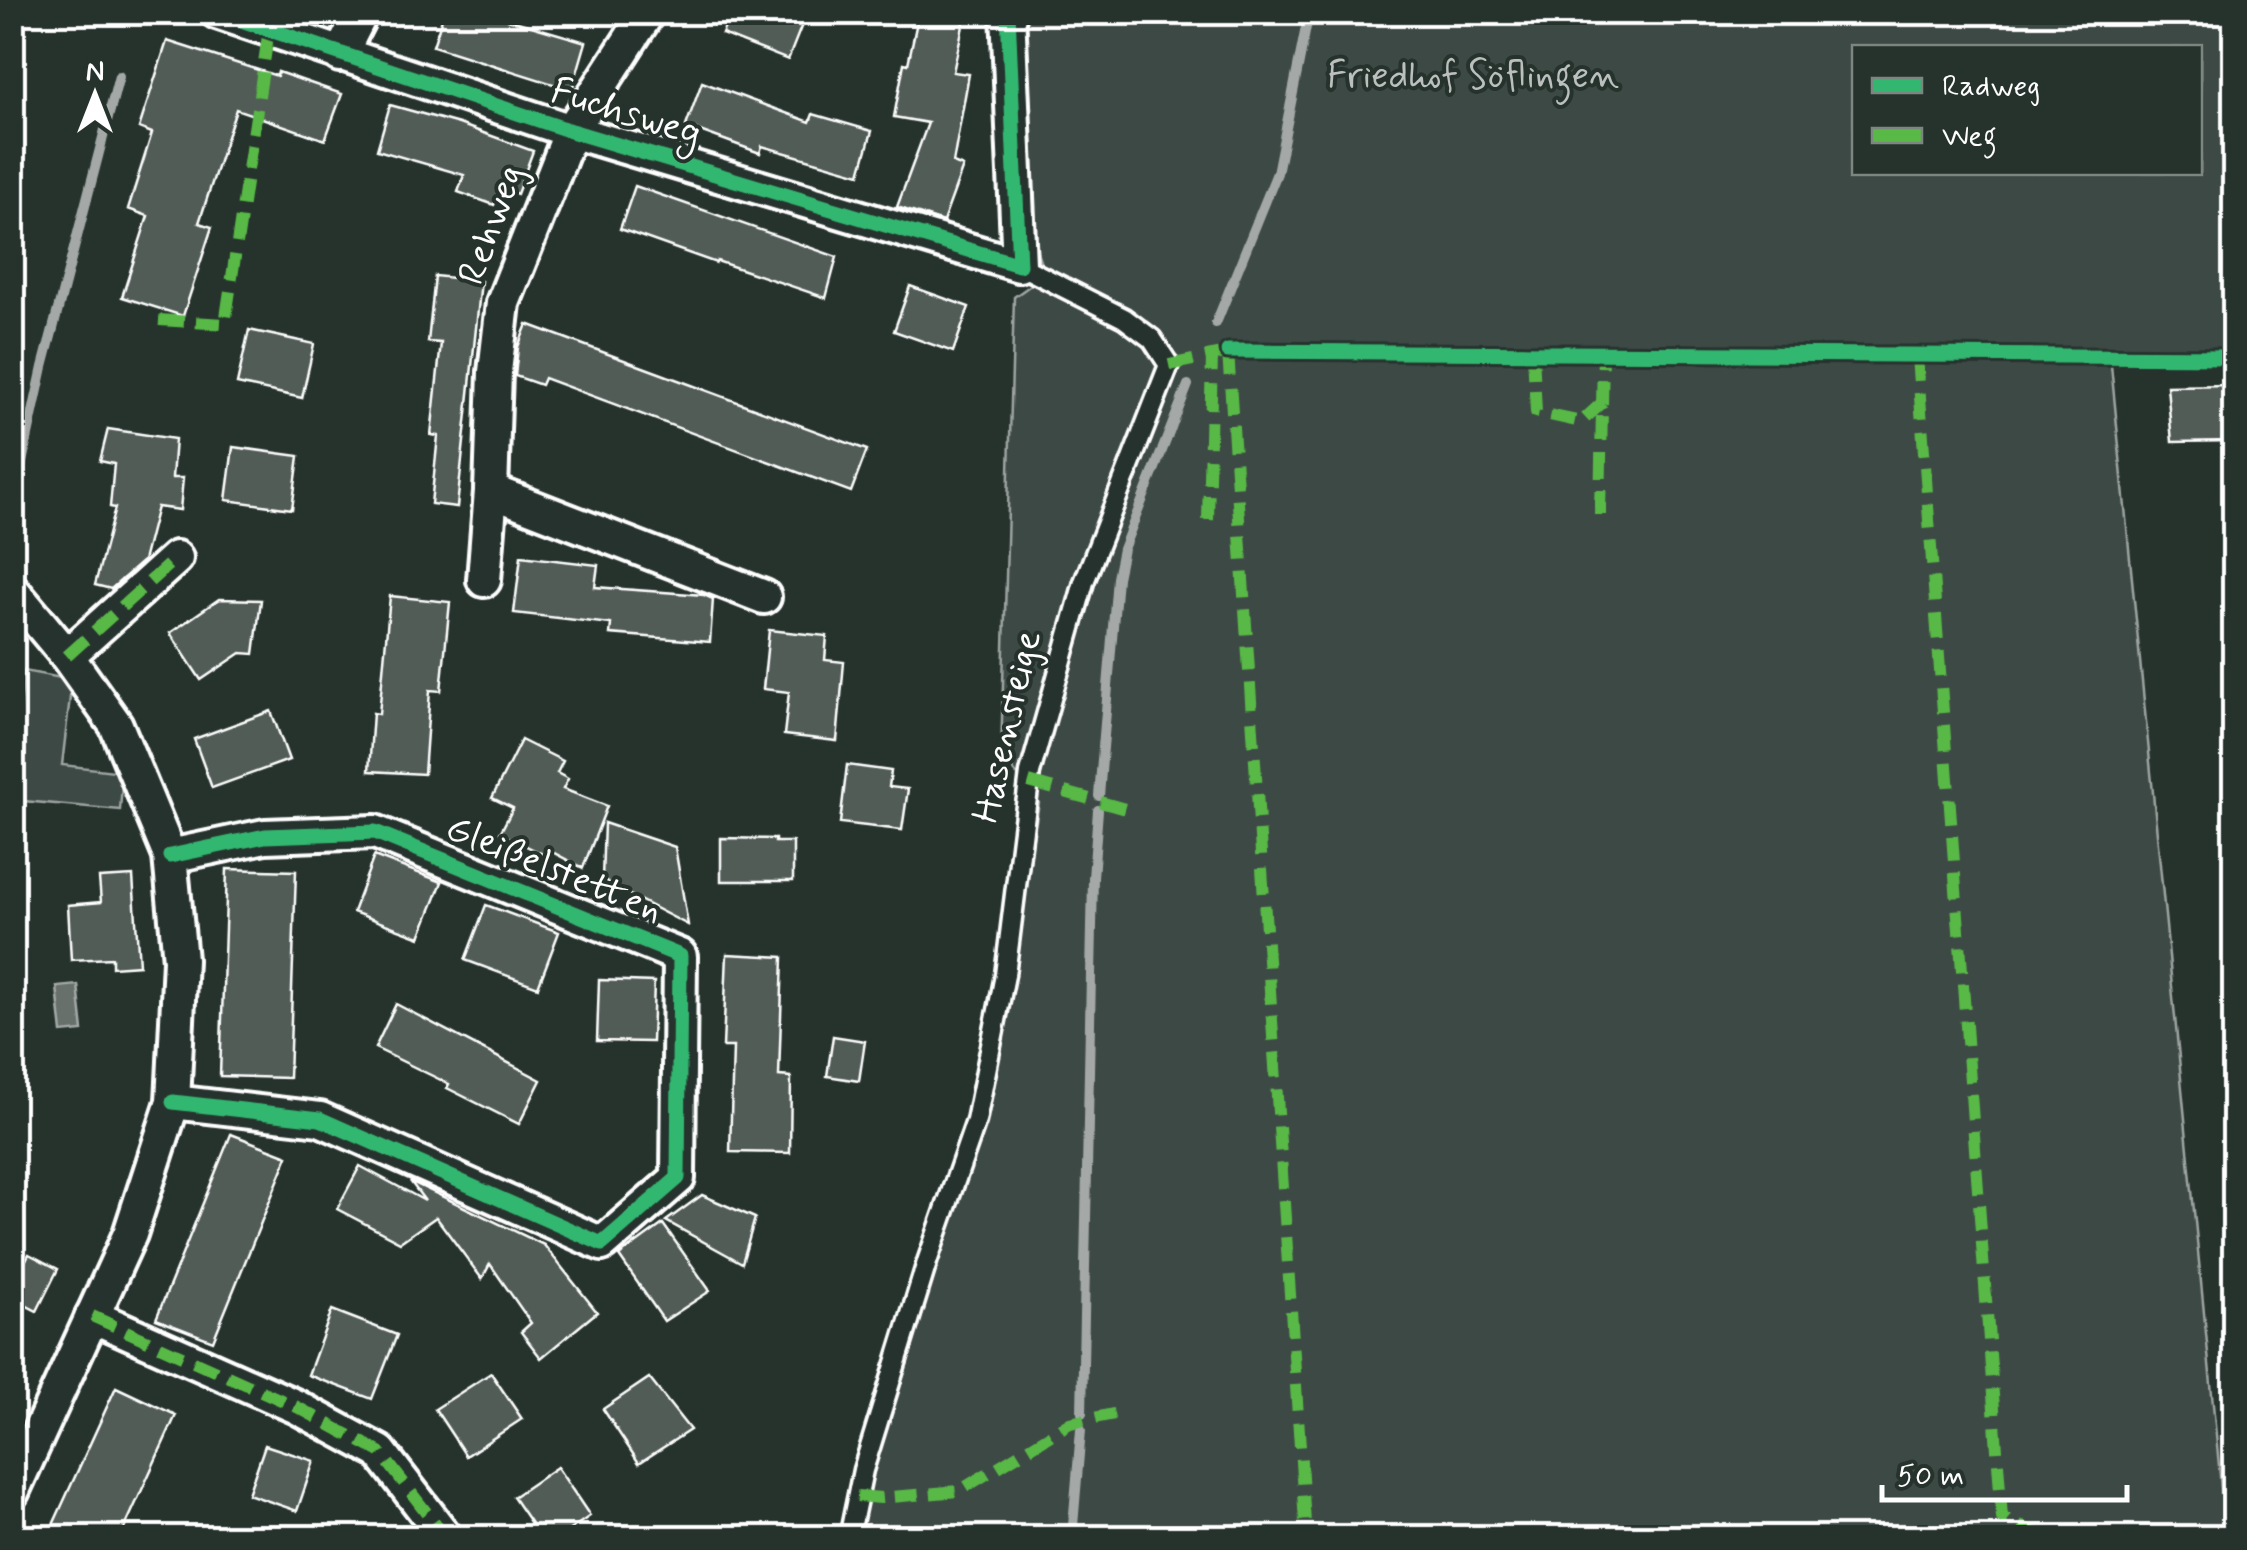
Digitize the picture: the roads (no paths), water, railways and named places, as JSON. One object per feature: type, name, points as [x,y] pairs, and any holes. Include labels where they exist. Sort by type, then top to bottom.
[{"type":"street","name":"Fuchsweg","points":[[217,12],[571,131],[1018,265]]},
{"type":"street","points":[[340,54],[362,12]]},
{"type":"street","name":"Rehweg","points":[[484,580],[495,372],[503,303],[571,131],[648,12]]},
{"type":"street","points":[[1008,12],[1018,265]]},
{"type":"street","points":[[491,491],[764,598]]},
{"type":"street","points":[[67,656],[176,558]]},
{"type":"street","points":[[12,590],[67,656],[116,725],[170,856],[180,960],[173,1102],[130,1234],[12,1492]]},
{"type":"street","name":"Gleißelstetten","points":[[170,856],[265,836],[374,832],[680,956],[678,1178],[602,1244],[320,1120],[173,1102]]},
{"type":"street","points":[[92,1316],[297,1408],[380,1452],[446,1538]]},
{"type":"lane","name":"Hasensteige","points":[[849,1538],[868,1452],[976,1121],[1005,975],[1030,773],[1084,582],[1169,365],[1152,340],[1124,318],[1018,265]]},
{"type":"waterway","points":[[1216,323],[1277,173],[1309,12]]},
{"type":"waterway","points":[[12,508],[43,367],[119,76]]},
{"type":"waterway","points":[[1099,796],[1117,578],[1123,549],[1188,385]]},
{"type":"waterway","points":[[1082,1413],[1093,878],[1098,810]]},
{"type":"waterway","points":[[1072,1538],[1081,1430]]},
{"type":"park label","name":"Friedhof Söflingen","points":[[1473,76]]}]
